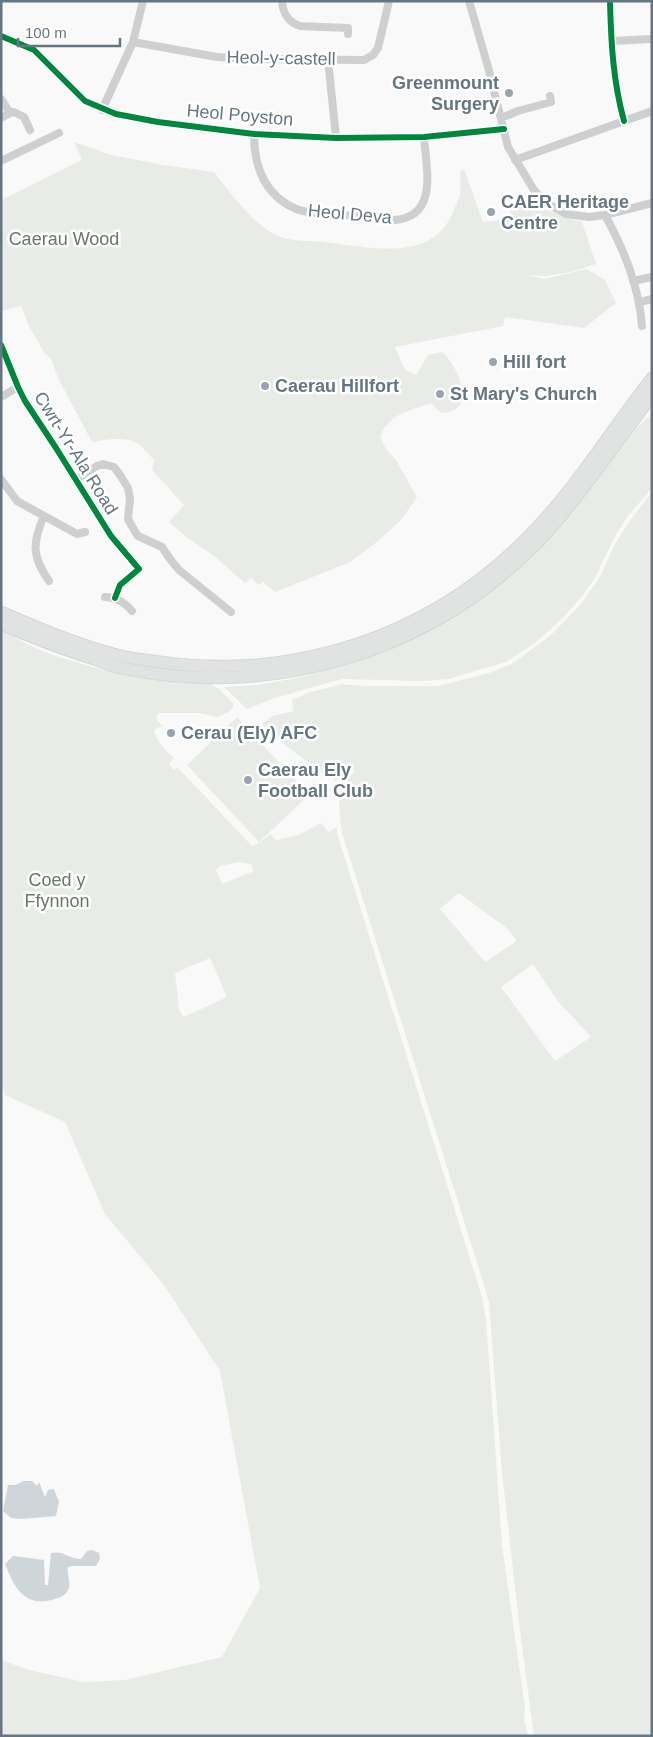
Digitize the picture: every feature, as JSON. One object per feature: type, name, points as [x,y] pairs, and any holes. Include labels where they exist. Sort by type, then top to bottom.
[{"type":"main road","points":[[242,672],[351,647],[411,622],[440,607],[468,588],[494,568],[528,537],[564,496],[652,378]]},
{"type":"main road","points":[[1,624],[52,646],[120,668],[282,674],[355,656],[386,645],[448,614],[502,576],[537,544],[612,451],[652,394]]},
{"type":"main road","points":[[1,612],[57,636],[122,657],[184,671]]},
{"type":"street","points":[[102,110],[133,42],[143,1]]},
{"type":"street","points":[[282,1],[284,13],[288,20],[294,24],[300,26],[348,28],[348,34]]},
{"type":"street","name":"Heol-y-castell","points":[[133,42],[217,57],[364,60],[373,55],[378,48],[389,1]]},
{"type":"street","points":[[469,1],[508,147],[534,190],[545,202],[566,214],[576,216],[605,215],[652,203]]},
{"type":"street","points":[[610,1],[615,82],[624,121]]},
{"type":"street","name":"Heol Poyston","points":[[1,36],[34,50],[85,101],[102,110],[158,122],[254,134],[336,138],[424,137],[504,130]]},
{"type":"street","points":[[611,41],[652,39]]},
{"type":"street","points":[[328,59],[336,138]]},
{"type":"street","points":[[501,118],[551,102],[550,96]]},
{"type":"street","points":[[1,99],[10,113]]},
{"type":"street","points":[[515,160],[652,110]]},
{"type":"street","points":[[1,118],[14,112],[24,117],[30,130]]},
{"type":"street","points":[[1,161],[49,141],[59,133]]},
{"type":"street","name":"Heol Deva","points":[[254,134],[254,148],[260,174],[275,195],[285,203],[297,209],[311,212],[395,220],[404,219],[412,215],[418,210],[427,196],[424,137]]},
{"type":"street","points":[[605,215],[625,256],[640,302],[642,326]]},
{"type":"street","points":[[633,281],[652,277]]},
{"type":"street","points":[[640,302],[652,299]]},
{"type":"street","name":"Cwrt-Yr-Ala Road","points":[[1,345],[18,387],[75,480],[111,536],[139,569],[120,585],[115,598]]},
{"type":"street","points":[[1,397],[18,387]]},
{"type":"street","points":[[75,480],[97,466],[103,464],[114,467],[128,488],[130,499],[128,519],[138,536],[162,546],[179,570],[212,601],[231,612]]},
{"type":"street","points":[[1,479],[17,501],[77,534],[85,532]]},
{"type":"street","points":[[44,516],[35,546],[38,563],[48,581]]},
{"type":"street","points":[[42,571],[50,567]]},
{"type":"street","points":[[105,596],[115,598],[132,611]]},
{"type":"green space","name":"Caerau Wood","points":[[74,142],[111,155],[214,172],[257,222],[272,233],[287,239],[383,249],[417,245],[431,239],[444,228],[459,198],[460,171],[464,169],[483,222],[511,219],[510,209],[518,206],[531,195],[554,213],[582,222],[596,264],[571,272],[546,276],[527,275],[544,279],[587,269],[605,280],[616,303],[584,328],[505,317],[503,326],[395,347],[405,370],[416,375],[428,355],[442,352],[457,373],[463,392],[462,400],[458,407],[451,411],[440,412],[432,403],[413,409],[390,421],[380,437],[417,497],[401,520],[378,541],[350,562],[275,592],[263,582],[259,585],[251,578],[245,583],[213,555],[189,539],[169,522],[184,505],[152,470],[154,460],[141,446],[132,441],[115,439],[92,442],[58,378],[51,358],[45,354],[29,326],[21,306],[1,311],[1,200],[82,160]]},
{"type":"green space","points":[[652,415],[652,488],[628,516],[616,534],[595,578],[583,595],[563,618],[536,642],[506,662],[448,679],[421,681],[342,679],[274,698],[247,709],[224,687],[258,685],[306,676],[358,661],[413,639],[445,622],[491,591],[540,548],[619,446],[622,448],[639,426]]},
{"type":"green space","points":[[652,492],[652,1736],[534,1736],[502,1472],[489,1302],[342,833],[339,808],[340,792],[347,779],[354,773],[352,767],[336,781],[305,761],[271,734],[262,724],[272,716],[294,711],[292,700],[308,693],[342,684],[364,686],[438,686],[489,673],[512,664],[551,635],[580,605],[600,577],[615,544]],"holes":[[[459,893],[508,929],[517,941],[485,962],[440,909]],[[533,964],[557,1000],[591,1037],[555,1061],[501,987]]]},
{"type":"green space","name":"Coed y Ffynnon","points":[[1,630],[44,652],[70,661],[130,675],[212,683],[233,703],[233,707],[229,712],[217,717],[198,713],[158,713],[156,719],[162,726],[154,730],[155,735],[164,749],[174,758],[169,763],[173,770],[177,767],[252,846],[270,834],[276,840],[299,835],[321,823],[328,832],[337,827],[337,833],[482,1297],[486,1319],[502,1545],[525,1708],[524,1720],[528,1736],[1,1736],[1,1660],[29,1670],[84,1682],[125,1680],[222,1657],[260,1588],[220,1371],[164,1285],[105,1214],[65,1122],[5,1095],[1,1081]],"holes":[[[238,862],[251,864],[254,871],[222,884],[216,870],[220,866]],[[210,958],[227,997],[184,1017],[179,1010],[175,973]]]},
{"type":"green space","name":"Caerau Ely Football Club","points":[[237,717],[309,795],[259,842],[187,765]]},
{"type":"shaded area","points":[[24,1481],[32,1481],[37,1486],[39,1482],[45,1497],[48,1490],[54,1489],[59,1502],[56,1516],[21,1519],[11,1518],[3,1511],[8,1485],[15,1485]]},
{"type":"shaded area","points":[[92,1550],[99,1553],[100,1559],[96,1566],[68,1567],[68,1590],[63,1596],[52,1600],[34,1600],[21,1593],[12,1580],[5,1564],[13,1556],[44,1560],[45,1585],[48,1585],[51,1553],[55,1552],[81,1559],[87,1551]]},
{"type":"cycle path","points":[[610,1],[613,61],[624,121]]},
{"type":"cycle path","points":[[1,36],[34,50],[85,101],[116,114],[158,122],[254,134],[336,138],[424,137],[504,129]]},
{"type":"cycle path","points":[[1,345],[25,401],[111,536],[139,569],[120,585],[115,598]]},
{"type":"place","name":"Greenmount Surgery","points":[[509,93]]},
{"type":"place","name":"CAER Heritage Centre","points":[[491,212]]},
{"type":"place","name":"Hill fort","points":[[493,362]]},
{"type":"place","name":"Caerau Hillfort","points":[[265,386]]},
{"type":"place","name":"St Mary's Church","points":[[440,394]]},
{"type":"place","name":"Cerau (Ely) AFC","points":[[171,733]]},
{"type":"place","name":"Caerau Ely Football Club","points":[[248,780]]}]
